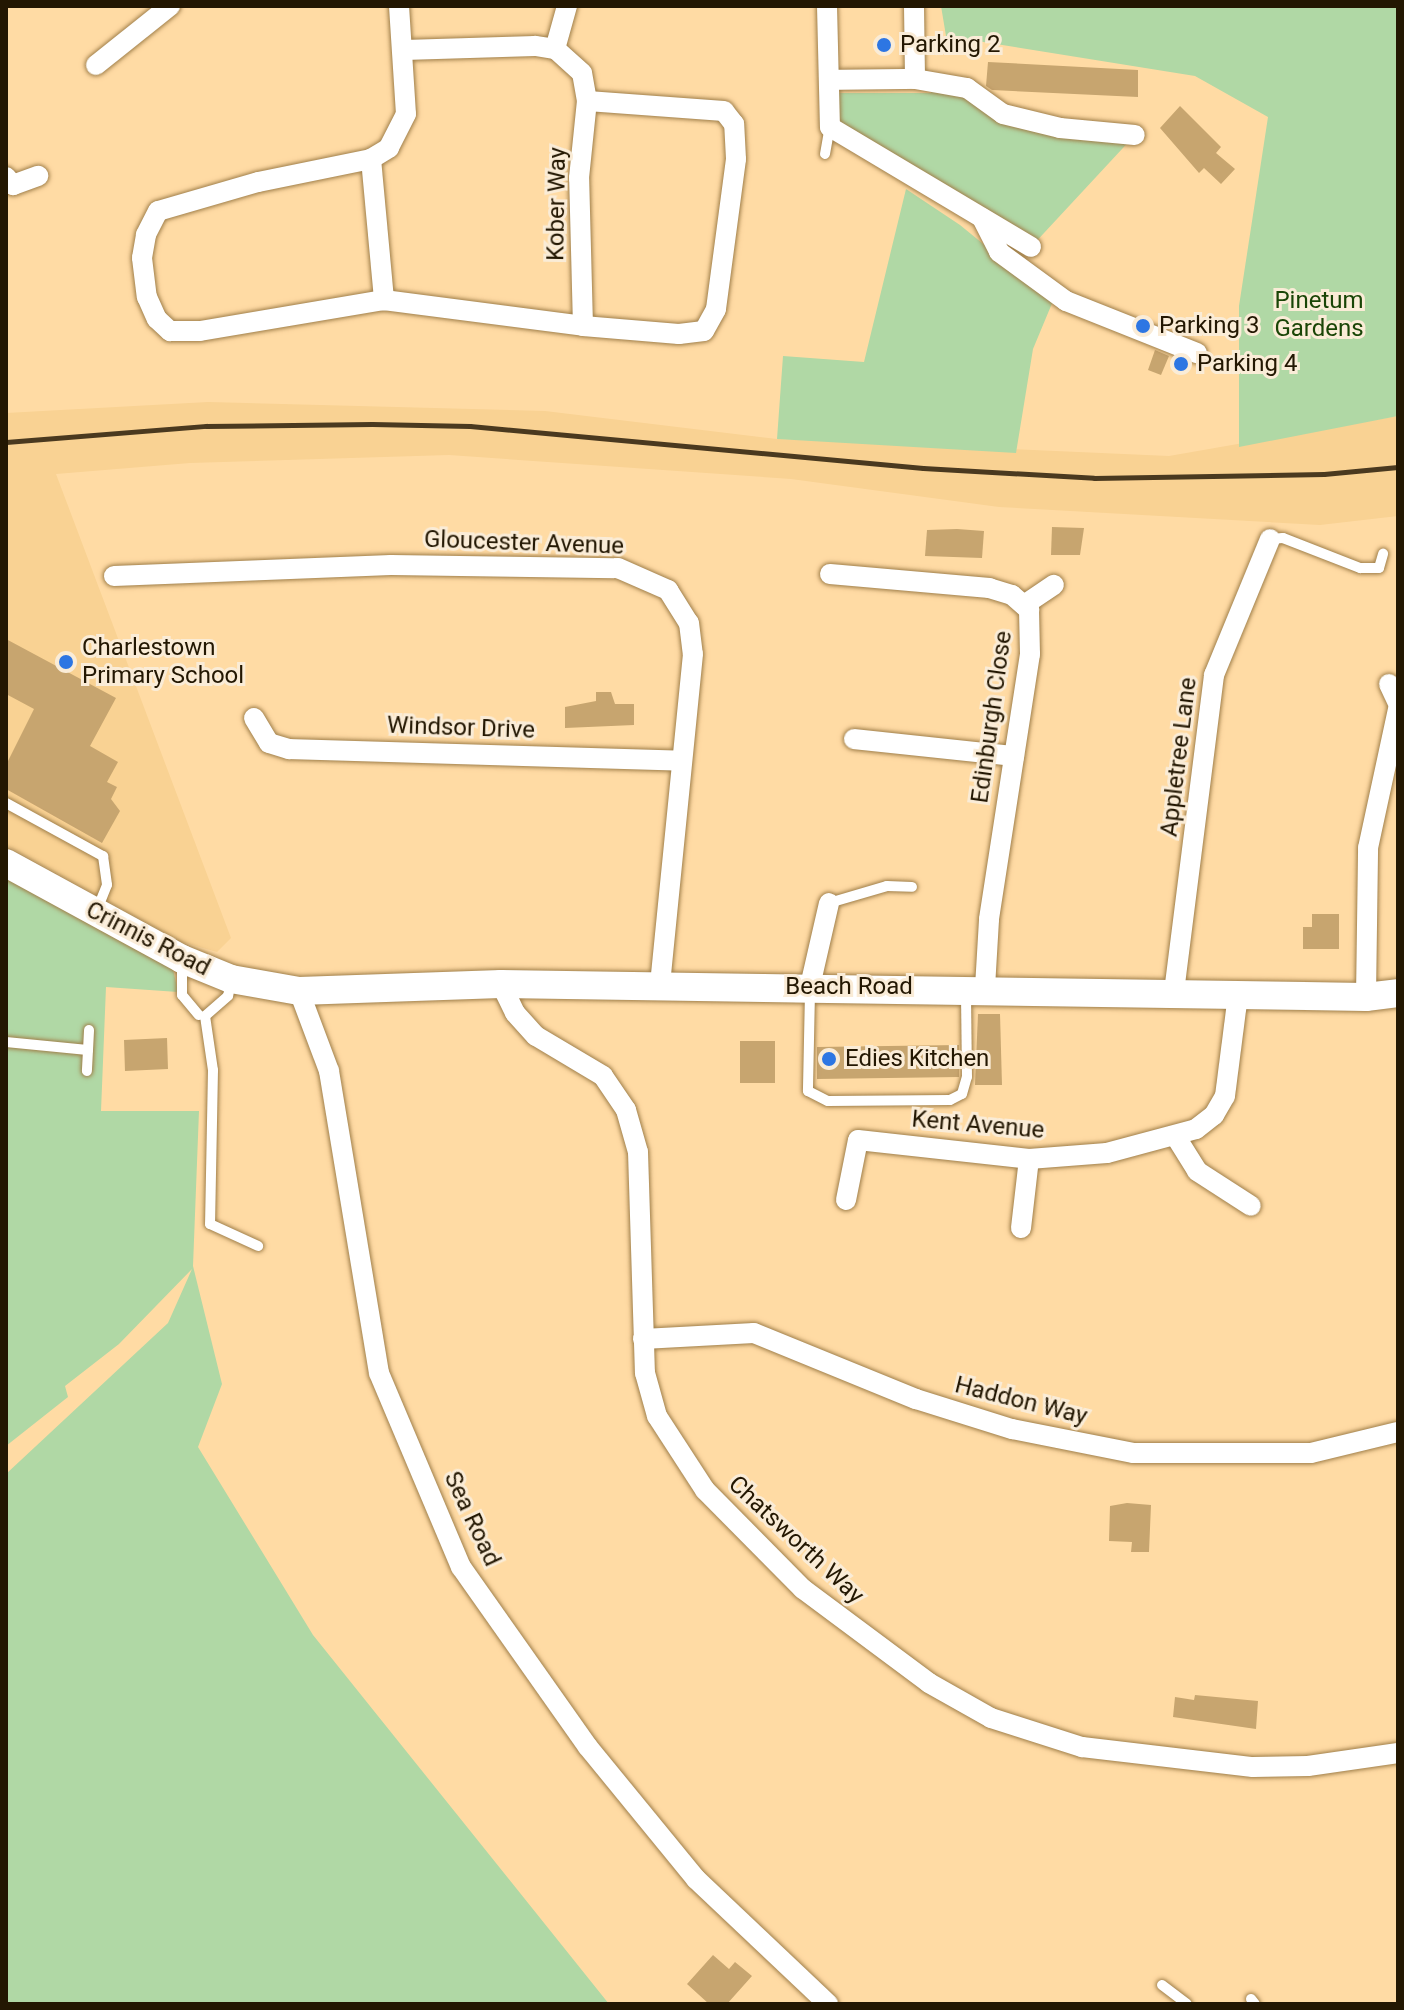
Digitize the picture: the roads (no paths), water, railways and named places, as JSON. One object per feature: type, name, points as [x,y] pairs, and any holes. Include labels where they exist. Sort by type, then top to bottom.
[{"type":"street","points":[[96,65],[170,6]]},
{"type":"street","points":[[399,6],[406,114],[389,148],[371,159],[258,182],[158,211],[142,258],[147,297],[157,319],[170,331],[200,331],[384,300],[583,326],[679,334],[704,331],[716,309],[736,159],[734,124],[724,111],[587,101]]},
{"type":"street","points":[[404,50],[473,44],[555,49],[567,6]]},
{"type":"street","points":[[827,6],[830,127],[1031,247]]},
{"type":"street","points":[[914,6],[915,79]]},
{"type":"street","name":"Kober Way","points":[[555,49],[582,73],[587,101],[579,178],[583,326]]},
{"type":"street","points":[[829,80],[915,79],[967,88],[1003,114],[1060,128],[1135,135]]},
{"type":"street","points":[[371,159],[384,300]]},
{"type":"street","points":[[6,177],[13,185],[38,176]]},
{"type":"street","points":[[982,218],[999,252],[1066,301],[1197,353]]},
{"type":"street","name":"Appletree Lane","points":[[1174,992],[1214,675],[1270,539]]},
{"type":"street","name":"Gloucester Avenue","points":[[114,576],[391,565],[618,568],[646,576],[681,606],[692,638],[660,986]]},
{"type":"street","name":"Edinburgh Close","points":[[830,574],[989,588],[1024,605],[1033,630],[975,988]]},
{"type":"street","points":[[1024,605],[1054,585]]},
{"type":"street","points":[[1366,997],[1368,848],[1395,699]]},
{"type":"street","name":"Windsor Drive","points":[[254,718],[269,743],[289,749],[682,761]]},
{"type":"street","points":[[854,739],[1014,756]]},
{"type":"street","name":"Crinnis Road","points":[[6,863],[182,959],[231,979],[299,991]]},
{"type":"street","points":[[810,986],[829,903]]},
{"type":"street","name":"Beach Road","points":[[299,991],[501,984],[975,988],[1366,997],[1398,993]]},
{"type":"street","name":"Chatsworth Way","points":[[501,984],[515,1013],[536,1036],[603,1076],[626,1110],[641,1178],[645,1373],[657,1416],[687,1467],[752,1542],[866,1641],[991,1718],[1082,1747],[1197,1764],[1308,1766],[1398,1753]]},
{"type":"street","name":"Sea Road","points":[[299,991],[329,1071],[379,1373],[461,1567],[588,1747],[696,1879],[828,2004]]},
{"type":"street","name":"Kent Avenue","points":[[846,1200],[858,1140],[1029,1159],[1107,1153],[1176,1137],[1214,1115],[1225,1096],[1238,995]]},
{"type":"street","points":[[1176,1137],[1197,1171],[1251,1206]]},
{"type":"street","points":[[1021,1228],[1029,1159]]},
{"type":"street","name":"Haddon Way","points":[[643,1339],[754,1333],[916,1399],[1012,1429],[1133,1453],[1311,1453],[1398,1432]]},
{"type":"lane","points":[[825,154],[830,127]]},
{"type":"lane","points":[[1270,539],[1283,538],[1360,568],[1379,568],[1383,554]]},
{"type":"lane","points":[[6,803],[103,856],[107,885],[95,913]]},
{"type":"lane","points":[[829,903],[887,886],[912,887]]},
{"type":"lane","points":[[182,959],[182,995],[199,1015]]},
{"type":"lane","points":[[231,979],[228,996],[205,1016],[213,1070],[210,1224],[258,1246]]},
{"type":"lane","points":[[810,986],[808,1091],[828,1101],[950,1100],[962,1094],[967,1077],[975,988]]},
{"type":"lane","points":[[87,1071],[89,1030]]},
{"type":"lane","points":[[6,1042],[88,1050]]},
{"type":"lane","points":[[1162,1985],[1187,2004]]},
{"type":"railway","points":[[6,442],[206,426],[372,424],[470,426],[923,468],[1094,478],[1324,474],[1398,467]]},
{"type":"place","name":"Parking 2","points":[[884,45]]},
{"type":"place","name":"Parking 3","points":[[1143,326]]},
{"type":"place","name":"Parking 4","points":[[1181,364]]},
{"type":"place","name":"Charlestown Primary School","points":[[66,662]]},
{"type":"place","name":"Edies Kitchen","points":[[829,1059]]},
{"type":"park label","name":"Pinetum Gardens","points":[[1319,315]]}]
